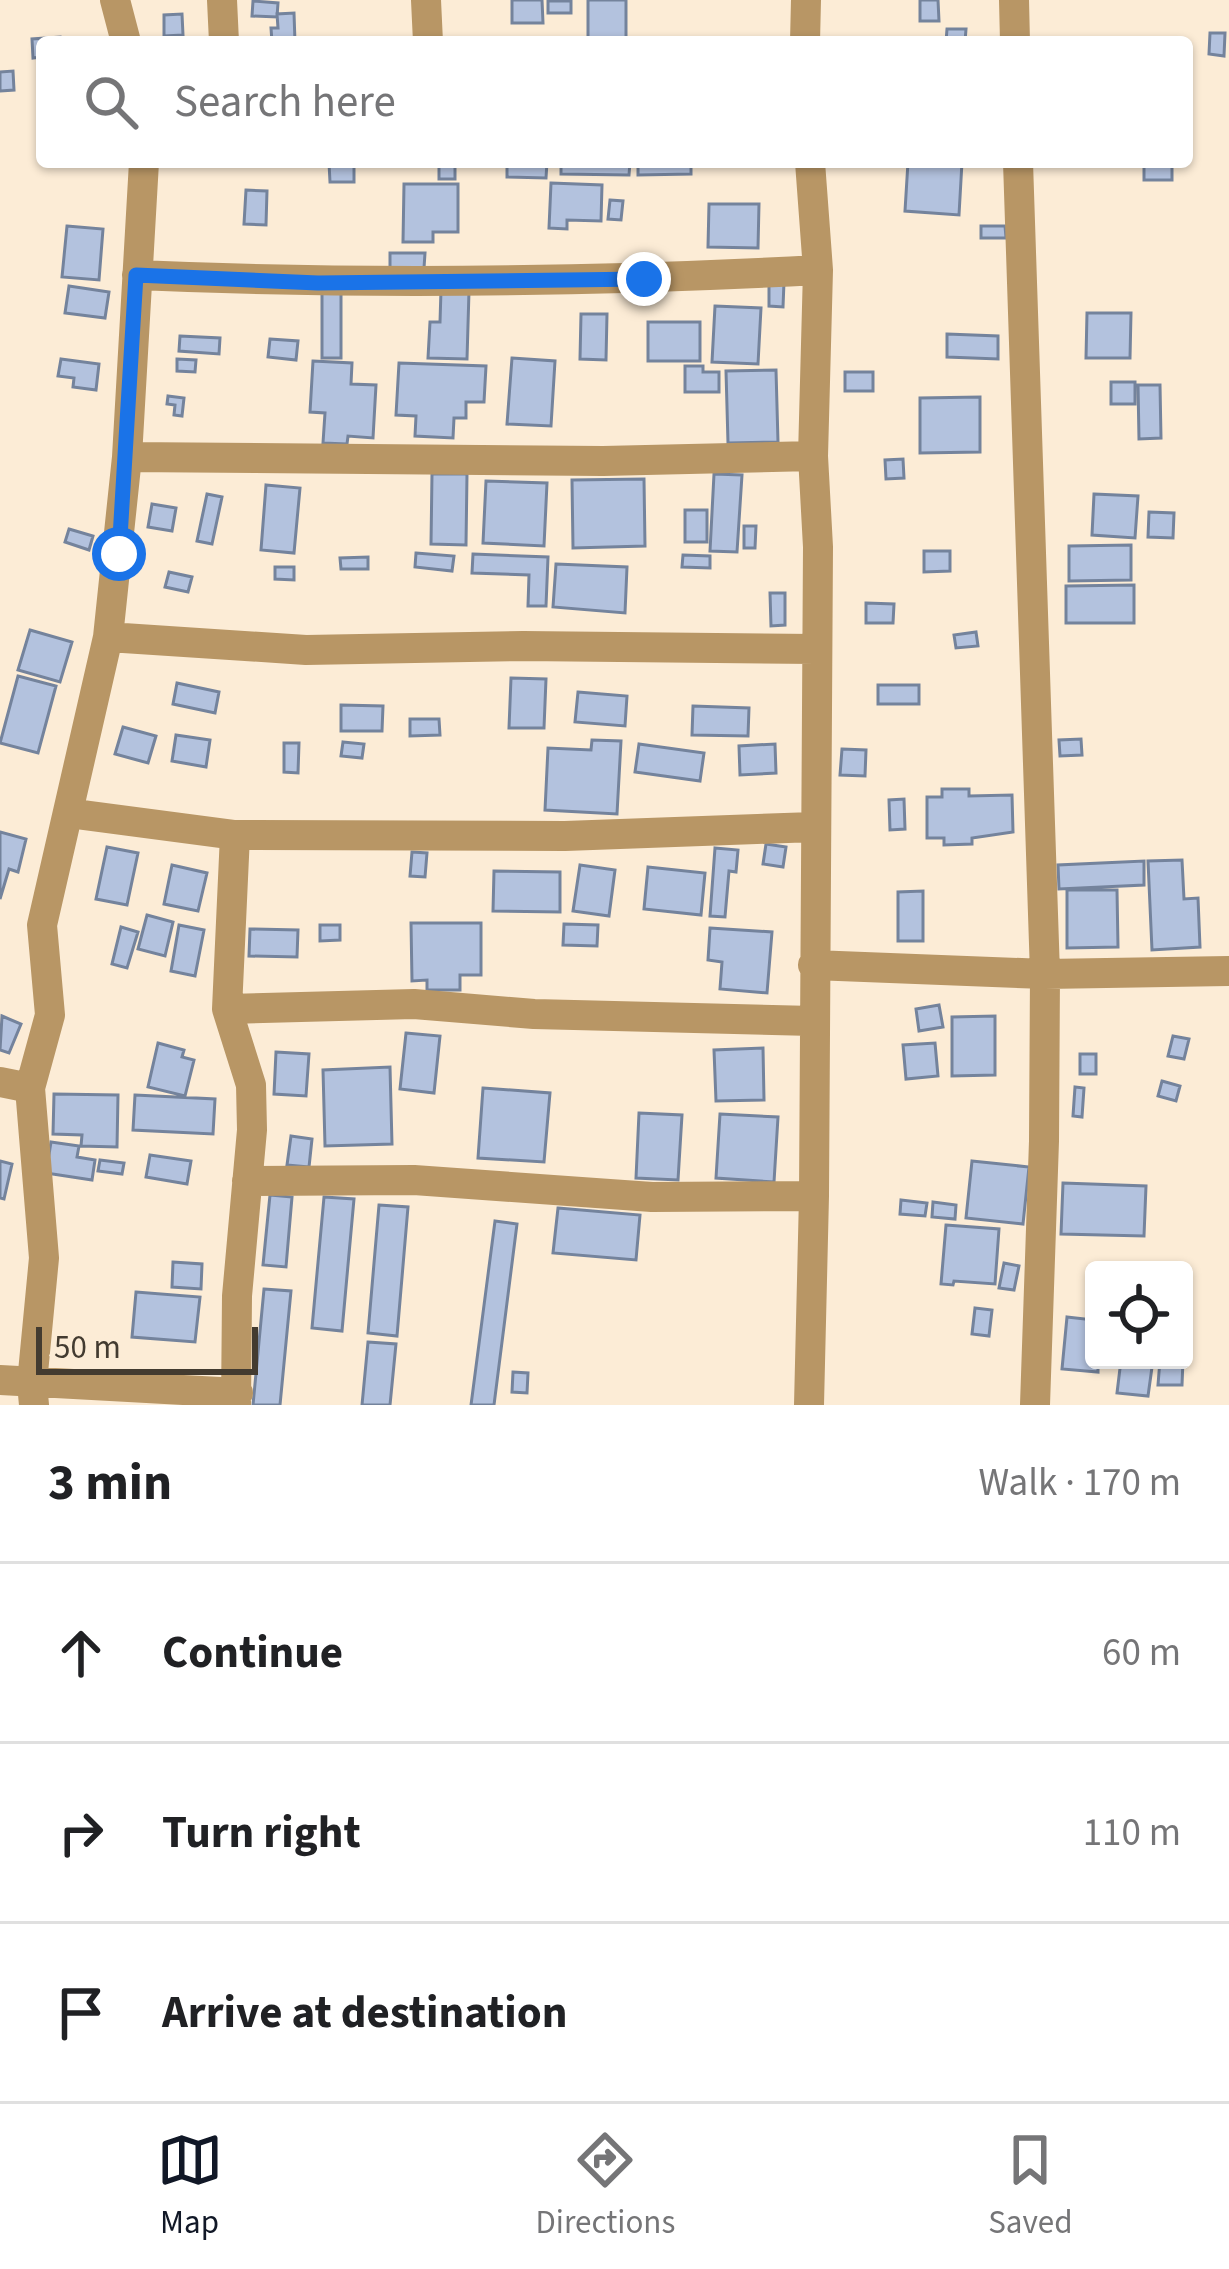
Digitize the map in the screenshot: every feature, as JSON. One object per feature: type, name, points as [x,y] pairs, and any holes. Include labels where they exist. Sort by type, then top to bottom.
[{"type":"street","points":[[115,0],[124,36]]},
{"type":"street","points":[[222,0],[224,36]]},
{"type":"street","points":[[426,0],[428,36]]},
{"type":"street","points":[[805,36],[806,0]]},
{"type":"street","points":[[1014,0],[1015,36]]},
{"type":"street","points":[[33,1394],[44,1258],[15,1085],[50,1015],[41,926],[108,637],[127,457],[144,168]]},
{"type":"street","points":[[809,1405],[818,547],[813,456],[818,270],[810,168]]},
{"type":"street","points":[[1018,168],[1045,974],[1045,1141],[1035,1405]]},
{"type":"street","points":[[136,275],[318,283],[485,282],[818,270]]},
{"type":"street","points":[[127,457],[603,461],[813,456]]},
{"type":"street","points":[[108,637],[307,650],[815,649]]},
{"type":"street","points":[[68,813],[235,835],[565,836],[814,827]]},
{"type":"street","points":[[0,1380],[33,1394],[237,1399],[237,1295],[252,1130],[251,1085],[227,1009],[235,835]]},
{"type":"street","points":[[814,965],[1045,974],[1229,971]]},
{"type":"street","points":[[227,1009],[414,1004],[534,1014],[813,1022]]},
{"type":"street","points":[[247,1181],[414,1180],[652,1197],[814,1196]]},
{"type":"building","points":[[512,0],[542,0],[543,23],[512,23]]},
{"type":"building","points":[[588,0],[626,0],[626,36],[588,36]]},
{"type":"building","points":[[920,0],[938,0],[939,21],[920,21]]},
{"type":"building","points":[[253,1],[278,3],[277,17],[252,16]]},
{"type":"building","points":[[548,1],[571,1],[571,13],[548,13]]},
{"type":"building","points":[[294,13],[295,36],[272,36],[271,28],[278,28],[277,14]]},
{"type":"building","points":[[182,14],[183,35],[164,36],[164,15]]},
{"type":"building","points":[[947,29],[966,29],[965,36],[946,36]]},
{"type":"building","points":[[1210,33],[1225,33],[1224,56],[1209,54]]},
{"type":"building","points":[[13,71],[14,90],[0,91],[0,72]]},
{"type":"building","points":[[329,168],[354,168],[354,182],[330,182]]},
{"type":"building","points":[[439,168],[455,168],[455,179],[439,179]]},
{"type":"building","points":[[507,168],[547,168],[546,178],[507,177]]},
{"type":"building","points":[[561,168],[630,168],[629,175],[561,174]]},
{"type":"building","points":[[638,168],[691,168],[691,174],[638,175]]},
{"type":"building","points":[[908,168],[962,168],[959,215],[905,211]]},
{"type":"building","points":[[1144,168],[1172,168],[1172,180],[1144,180]]},
{"type":"building","points":[[551,183],[602,185],[601,221],[567,220],[567,229],[549,228]]},
{"type":"building","points":[[404,184],[458,184],[458,232],[433,232],[433,242],[403,242]]},
{"type":"building","points":[[246,190],[267,191],[266,225],[244,224]]},
{"type":"building","points":[[610,200],[623,201],[621,220],[608,219]]},
{"type":"building","points":[[709,204],[759,204],[758,248],[708,247]]},
{"type":"building","points":[[67,226],[103,229],[99,280],[62,277]]},
{"type":"building","points":[[981,226],[1005,226],[1006,238],[981,238]]},
{"type":"building","points":[[390,253],[425,253],[424,268],[390,268]]},
{"type":"building","points":[[769,282],[784,282],[783,307],[769,306]]},
{"type":"building","points":[[69,286],[109,292],[105,318],[65,313]]},
{"type":"building","points":[[322,290],[341,290],[341,358],[322,358]]},
{"type":"building","points":[[441,290],[469,291],[467,359],[428,358],[430,322],[440,322]]},
{"type":"building","points":[[715,306],[761,308],[758,364],[712,362]]},
{"type":"building","points":[[1087,313],[1131,313],[1130,358],[1086,358]]},
{"type":"building","points":[[581,314],[607,314],[606,360],[580,359]]},
{"type":"building","points":[[648,322],[700,322],[700,361],[648,361]]},
{"type":"building","points":[[947,334],[998,336],[998,359],[947,357]]},
{"type":"building","points":[[180,336],[220,338],[219,354],[179,351]]},
{"type":"building","points":[[270,339],[298,341],[296,360],[268,357]]},
{"type":"building","points":[[512,358],[555,361],[551,426],[507,424]]},
{"type":"building","points":[[61,359],[99,364],[96,390],[73,387],[74,378],[58,376]]},
{"type":"building","points":[[177,359],[196,360],[195,372],[177,371]]},
{"type":"building","points":[[313,361],[352,363],[351,384],[376,385],[373,438],[348,436],[347,444],[323,443],[325,413],[310,412]]},
{"type":"building","points":[[399,363],[486,366],[484,402],[466,402],[466,418],[454,418],[453,438],[415,436],[416,416],[396,415]]},
{"type":"building","points":[[685,366],[719,372],[719,392],[685,392]]},
{"type":"building","points":[[776,370],[778,442],[728,443],[726,371]]},
{"type":"building","points":[[845,372],[873,372],[873,391],[845,391]]},
{"type":"building","points":[[1111,382],[1135,382],[1135,404],[1111,404]]},
{"type":"building","points":[[1138,385],[1160,385],[1161,438],[1139,439]]},
{"type":"building","points":[[168,396],[184,398],[182,416],[174,415],[175,405],[167,404]]},
{"type":"building","points":[[980,397],[980,452],[920,453],[920,398]]},
{"type":"building","points":[[903,459],[904,478],[886,479],[885,460]]},
{"type":"building","points":[[432,474],[467,474],[466,545],[431,544]]},
{"type":"building","points":[[714,474],[742,475],[737,552],[710,551]]},
{"type":"building","points":[[644,479],[645,546],[573,548],[572,480]]},
{"type":"building","points":[[486,481],[547,483],[544,546],[483,543]]},
{"type":"building","points":[[266,485],[300,488],[294,553],[261,550]]},
{"type":"building","points":[[207,494],[222,497],[212,544],[197,541]]},
{"type":"building","points":[[1094,494],[1138,496],[1135,538],[1092,535]]},
{"type":"building","points":[[152,504],[176,508],[172,531],[148,527]]},
{"type":"building","points":[[685,510],[707,510],[707,542],[685,542]]},
{"type":"building","points":[[1149,512],[1174,513],[1173,538],[1148,537]]},
{"type":"building","points":[[744,526],[756,526],[755,548],[744,548]]},
{"type":"building","points":[[69,529],[93,536],[89,550],[65,542]]},
{"type":"building","points":[[1131,545],[1131,580],[1069,581],[1069,546]]},
{"type":"building","points":[[924,551],[950,551],[950,571],[924,572]]},
{"type":"building","points":[[416,553],[454,556],[452,571],[415,567]]},
{"type":"building","points":[[473,554],[548,557],[546,606],[528,606],[529,575],[472,573]]},
{"type":"building","points":[[683,555],[710,556],[710,568],[682,567]]},
{"type":"building","points":[[368,557],[368,569],[341,569],[340,558]]},
{"type":"building","points":[[556,564],[627,567],[625,613],[553,607]]},
{"type":"building","points":[[275,567],[294,567],[294,580],[275,579]]},
{"type":"building","points":[[169,572],[192,577],[188,592],[165,587]]},
{"type":"building","points":[[1134,585],[1134,623],[1066,623],[1066,586]]},
{"type":"building","points":[[770,593],[785,593],[785,625],[771,626]]},
{"type":"building","points":[[866,603],[894,604],[893,623],[866,623]]},
{"type":"building","points":[[30,630],[72,642],[60,682],[18,670]]},
{"type":"building","points":[[976,632],[978,646],[956,648],[954,635]]},
{"type":"building","points":[[18,676],[56,686],[38,753],[0,743]]},
{"type":"building","points":[[511,678],[546,679],[544,728],[509,728]]},
{"type":"building","points":[[177,683],[219,692],[215,713],[173,704]]},
{"type":"building","points":[[878,685],[919,685],[919,704],[878,704]]},
{"type":"building","points":[[578,692],[627,696],[625,726],[575,722]]},
{"type":"building","points":[[341,705],[383,706],[382,731],[341,731]]},
{"type":"building","points":[[693,706],[749,708],[748,736],[692,735]]},
{"type":"building","points":[[410,719],[439,719],[440,735],[410,736]]},
{"type":"building","points":[[123,727],[156,736],[148,763],[115,754]]},
{"type":"building","points":[[176,735],[210,740],[206,767],[172,761]]},
{"type":"building","points":[[1081,739],[1082,755],[1060,756],[1059,740]]},
{"type":"building","points":[[592,740],[621,741],[617,814],[545,810],[548,748],[591,750]]},
{"type":"building","points":[[343,742],[364,744],[362,758],[341,756]]},
{"type":"building","points":[[284,743],[299,743],[298,773],[284,772]]},
{"type":"building","points":[[639,744],[704,753],[700,781],[635,772]]},
{"type":"building","points":[[775,744],[776,773],[740,775],[739,746]]},
{"type":"building","points":[[842,749],[866,750],[865,776],[840,775]]},
{"type":"building","points":[[942,789],[969,789],[969,796],[1012,795],[1013,832],[972,838],[972,844],[944,845],[944,838],[927,838],[927,797],[942,797]]},
{"type":"building","points":[[904,799],[905,829],[890,830],[889,800]]},
{"type":"building","points":[[0,832],[26,839],[18,872],[9,869],[0,899]]},
{"type":"building","points":[[766,844],[786,847],[783,867],[763,864]]},
{"type":"building","points":[[107,847],[138,853],[127,905],[96,899]]},
{"type":"building","points":[[715,848],[738,850],[736,872],[729,871],[725,917],[710,916]]},
{"type":"building","points":[[412,852],[427,853],[425,877],[410,876]]},
{"type":"building","points":[[1182,860],[1184,899],[1198,898],[1200,947],[1152,950],[1148,861]]},
{"type":"building","points":[[1144,861],[1144,885],[1059,889],[1058,865]]},
{"type":"building","points":[[172,865],[207,873],[198,911],[164,904]]},
{"type":"building","points":[[580,865],[615,870],[609,916],[573,911]]},
{"type":"building","points":[[648,867],[705,873],[701,915],[644,909]]},
{"type":"building","points":[[494,871],[560,872],[560,912],[493,911]]},
{"type":"building","points":[[1067,890],[1117,890],[1118,947],[1067,948]]},
{"type":"building","points":[[923,891],[923,941],[898,941],[898,892]]},
{"type":"building","points":[[147,915],[173,922],[165,956],[138,949]]},
{"type":"building","points":[[411,923],[481,923],[481,975],[460,975],[460,990],[427,990],[427,980],[412,981]]},
{"type":"building","points":[[564,924],[598,925],[597,946],[563,945]]},
{"type":"building","points":[[179,925],[204,930],[195,976],[171,971]]},
{"type":"building","points":[[320,925],[340,925],[340,940],[320,941]]},
{"type":"building","points":[[121,927],[138,932],[127,968],[112,964]]},
{"type":"building","points":[[710,928],[772,932],[767,993],[720,989],[722,962],[708,960]]},
{"type":"building","points":[[250,929],[298,930],[297,957],[249,956]]},
{"type":"building","points":[[939,1005],[943,1027],[919,1031],[916,1009]]},
{"type":"building","points":[[2,1016],[21,1024],[9,1053],[0,1050]]},
{"type":"building","points":[[995,1016],[995,1075],[952,1076],[952,1017]]},
{"type":"building","points":[[406,1033],[440,1036],[434,1093],[400,1089]]},
{"type":"building","points":[[1173,1036],[1189,1039],[1184,1059],[1168,1056]]},
{"type":"building","points":[[158,1043],[184,1050],[182,1057],[194,1060],[185,1096],[148,1087]]},
{"type":"building","points":[[935,1043],[938,1076],[906,1079],[903,1045]]},
{"type":"building","points":[[763,1048],[764,1100],[716,1101],[714,1050]]},
{"type":"building","points":[[276,1052],[309,1054],[306,1096],[274,1094]]},
{"type":"building","points":[[1080,1054],[1096,1054],[1096,1074],[1080,1074]]},
{"type":"building","points":[[390,1067],[392,1144],[325,1146],[323,1070]]},
{"type":"building","points":[[1162,1081],[1180,1086],[1176,1101],[1158,1096]]},
{"type":"building","points":[[1075,1087],[1084,1088],[1082,1117],[1073,1116]]},
{"type":"building","points":[[483,1088],[550,1093],[544,1162],[478,1158]]},
{"type":"building","points":[[54,1094],[118,1095],[117,1147],[81,1146],[82,1135],[53,1134]]},
{"type":"building","points":[[135,1095],[215,1099],[213,1134],[133,1130]]},
{"type":"building","points":[[639,1113],[682,1115],[678,1180],[636,1178]]},
{"type":"building","points":[[720,1114],[778,1117],[774,1182],[716,1178]]},
{"type":"building","points":[[291,1136],[312,1139],[309,1167],[287,1165]]},
{"type":"building","points":[[51,1142],[79,1146],[77,1157],[95,1160],[92,1180],[46,1173]]},
{"type":"building","points":[[150,1155],[191,1161],[187,1184],[146,1177]]},
{"type":"building","points":[[100,1160],[124,1163],[122,1174],[98,1171]]},
{"type":"building","points":[[0,1161],[12,1164],[4,1199],[0,1198]]},
{"type":"building","points":[[972,1161],[1029,1167],[1023,1224],[966,1218]]},
{"type":"building","points":[[1063,1183],[1146,1186],[1144,1236],[1061,1234]]},
{"type":"building","points":[[270,1195],[292,1197],[286,1267],[263,1265]]},
{"type":"building","points":[[324,1197],[354,1199],[342,1331],[312,1328]]},
{"type":"building","points":[[901,1200],[927,1203],[925,1216],[900,1214]]},
{"type":"building","points":[[933,1202],[956,1205],[955,1219],[932,1217]]},
{"type":"building","points":[[379,1205],[408,1207],[397,1336],[368,1333]]},
{"type":"building","points":[[558,1208],[640,1215],[636,1260],[553,1253]]},
{"type":"building","points":[[495,1221],[517,1224],[494,1405],[471,1405]]},
{"type":"building","points":[[946,1225],[999,1229],[995,1284],[941,1284]]},
{"type":"building","points":[[173,1262],[202,1264],[201,1289],[172,1287]]},
{"type":"building","points":[[1004,1263],[1019,1266],[1014,1290],[999,1288]]},
{"type":"building","points":[[264,1289],[291,1291],[280,1405],[253,1405]]},
{"type":"building","points":[[136,1292],[200,1297],[195,1342],[132,1337]]},
{"type":"building","points":[[975,1308],[992,1310],[989,1336],[972,1334]]},
{"type":"building","points":[[1067,1317],[1085,1319],[1085,1369],[1098,1372],[1062,1369]]},
{"type":"building","points":[[368,1342],[396,1344],[390,1405],[362,1405]]},
{"type":"building","points":[[1120,1369],[1152,1369],[1148,1396],[1117,1393]]},
{"type":"building","points":[[1159,1369],[1183,1369],[1182,1385],[1158,1385]]},
{"type":"building","points":[[513,1372],[528,1373],[527,1393],[512,1392]]},
{"type":"route","points":[[119,554],[136,275],[318,283],[644,279]]}]
